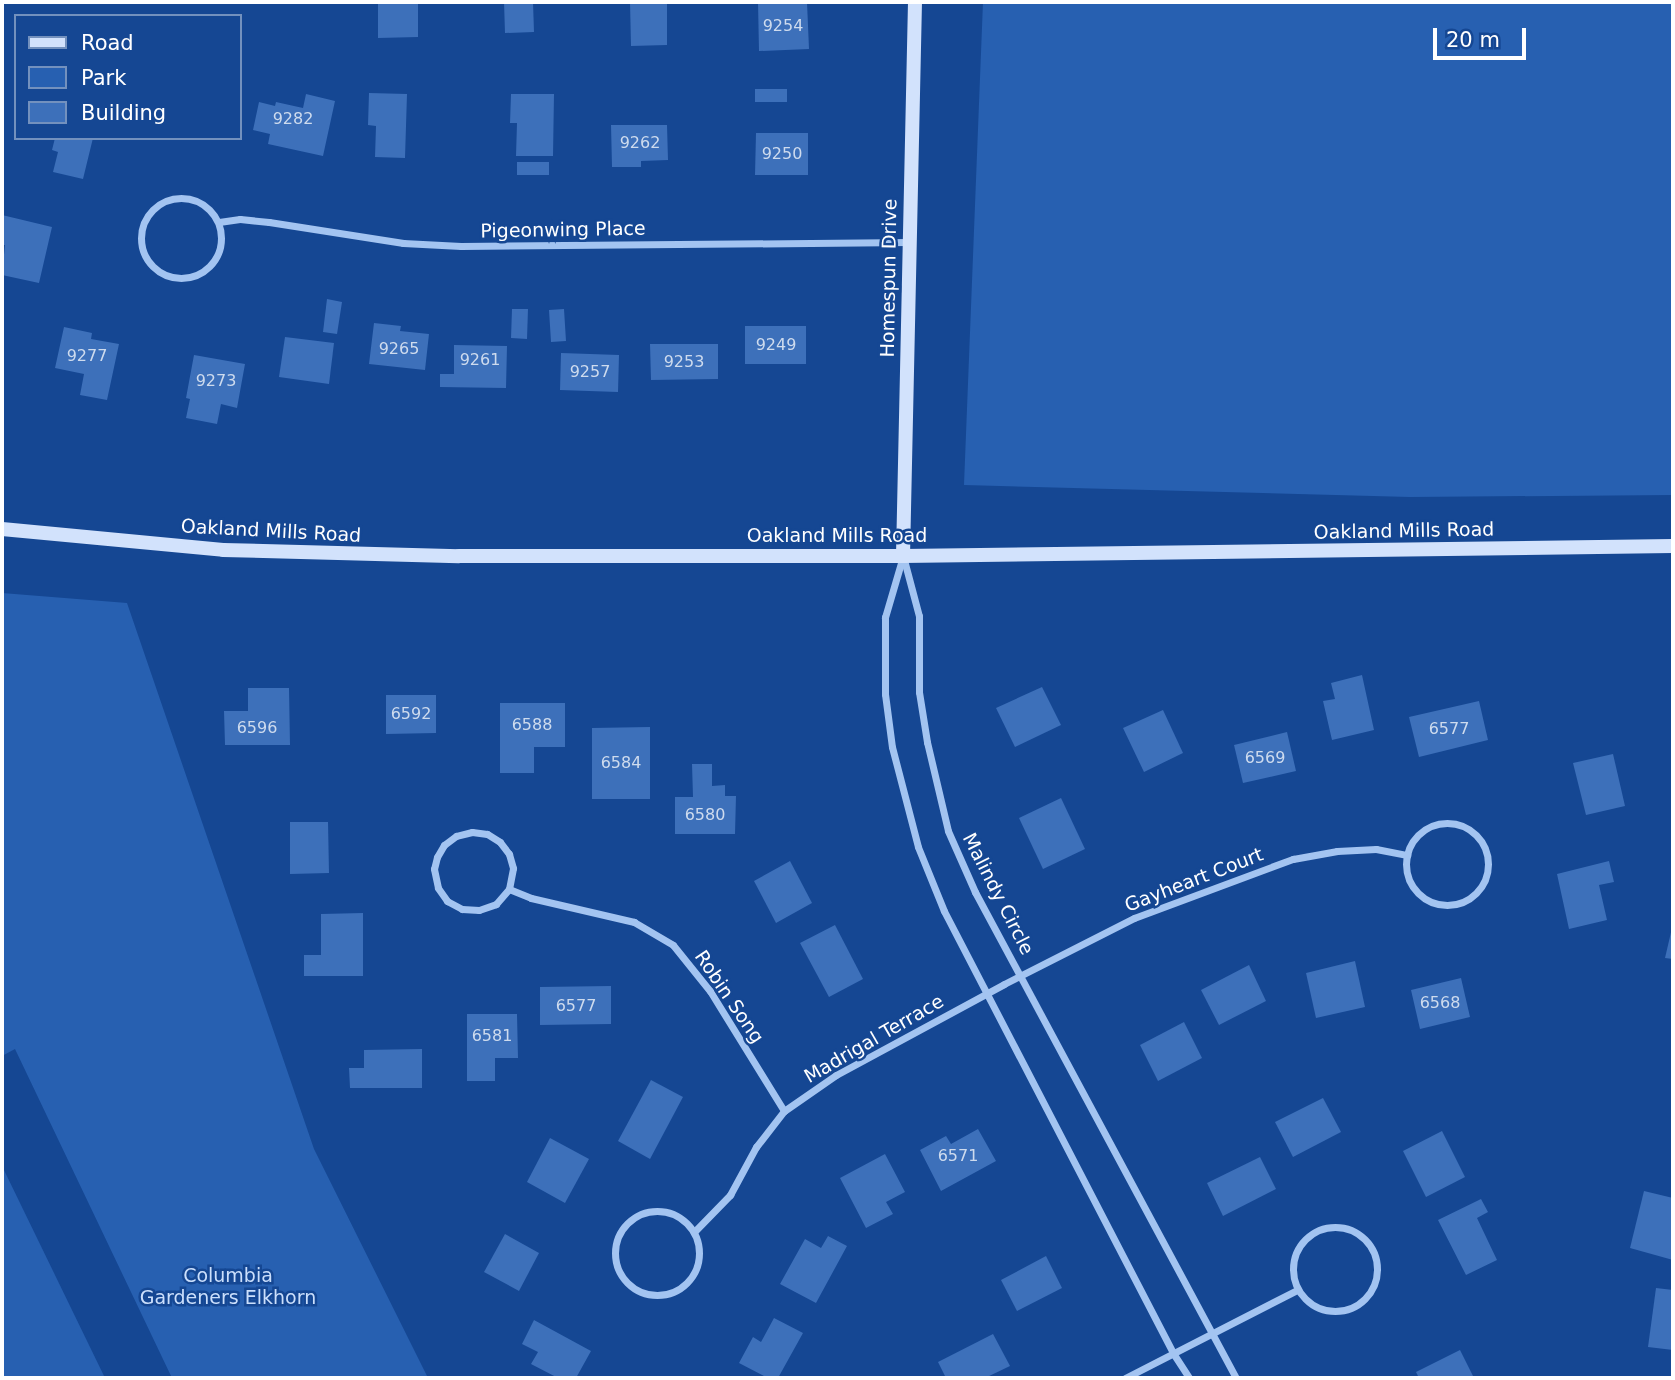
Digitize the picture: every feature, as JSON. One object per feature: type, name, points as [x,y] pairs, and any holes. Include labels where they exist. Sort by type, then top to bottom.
[{"type":"street","name":"Homespun Drive","points":[[903,556],[915,2]]},
{"type":"street","points":[[177,198],[195,200],[212,211],[219,222],[222,247],[207,270],[189,279],[172,279],[158,272],[145,258],[141,245],[141,229],[148,215],[162,203],[177,198]]},
{"type":"street","name":"Pigeonwing Place","points":[[219,222],[269,222],[403,243],[461,246],[909,242]]},
{"type":"street","name":"Oakland Mills Road","points":[[2,529],[223,550],[303,554],[903,556],[1673,546]]},
{"type":"street","points":[[903,556],[885,617],[885,694],[892,747],[918,848],[944,911],[989,993],[1173,1353],[1189,1378]]},
{"type":"street","name":"Malindy Circle","points":[[903,556],[919,616],[919,692],[936,789],[948,831],[975,892],[1022,975],[1210,1334],[1236,1378]]},
{"type":"street","points":[[1445,823],[1470,830],[1480,839],[1488,864],[1480,889],[1470,898],[1443,905],[1419,893],[1411,882],[1407,855],[1420,833],[1445,823]]},
{"type":"street","points":[[472,832],[486,834],[500,842],[509,854],[513,868],[509,889],[496,904],[479,911],[462,909],[447,901],[438,888],[434,869],[437,857],[444,845],[456,836],[472,832]]},
{"type":"street","name":"Gayheart Court","points":[[1004,984],[1134,918],[1293,859],[1337,851],[1363,850],[1407,855]]},
{"type":"street","name":"Robin Song","points":[[509,889],[531,898],[634,922],[673,945],[709,991],[784,1111]]},
{"type":"street","name":"Madrigal Terrace","points":[[694,1232],[730,1195],[756,1147],[784,1111],[836,1075],[1004,984]]},
{"type":"street","points":[[646,1212],[673,1214],[694,1232],[699,1259],[687,1283],[675,1291],[648,1294],[625,1280],[615,1254],[617,1240],[633,1218],[646,1212]]},
{"type":"street","points":[[1342,1227],[1366,1239],[1373,1250],[1377,1264],[1370,1293],[1348,1310],[1319,1309],[1306,1301],[1297,1290],[1293,1277],[1296,1250],[1315,1231],[1342,1227]]},
{"type":"street","points":[[1125,1378],[1297,1290]]},
{"type":"green space","points":[[983,2],[1673,2],[1673,495],[1410,497],[964,485]]},
{"type":"green space","name":"Columbia Gardeners Elkhorn","points":[[2,593],[127,603],[314,1149],[428,1378],[172,1378],[15,1049],[2,1056]]},
{"type":"green space","points":[[2,1166],[105,1378],[2,1378]]},
{"type":"building","points":[[378,2],[418,2],[418,37],[378,38]]},
{"type":"building","points":[[504,2],[533,2],[534,32],[505,33]]},
{"type":"building","points":[[630,2],[667,2],[667,45],[631,46]]},
{"type":"building","points":[[758,2],[807,2],[809,49],[759,51]]},
{"type":"building","points":[[755,89],[787,89],[787,102],[755,102]]},
{"type":"building","points":[[369,93],[407,94],[405,158],[375,157],[376,126],[368,125]]},
{"type":"building","points":[[306,94],[335,101],[323,156],[268,144],[270,134],[253,130],[259,102],[275,106],[276,102],[303,108]]},
{"type":"building","points":[[511,94],[554,94],[553,156],[516,156],[517,123],[510,123]]},
{"type":"building","points":[[611,125],[667,125],[668,160],[641,161],[641,167],[612,167]]},
{"type":"building","points":[[756,133],[808,133],[808,175],[755,175]]},
{"type":"building","points":[[54,140],[93,140],[83,179],[53,172],[58,152],[52,150]]},
{"type":"building","points":[[517,162],[549,162],[549,175],[517,175]]},
{"type":"building","points":[[2,215],[52,227],[39,283],[2,275],[5,245],[2,245]]},
{"type":"building","points":[[327,299],[342,302],[337,334],[323,332]]},
{"type":"building","points":[[512,309],[528,309],[527,339],[511,338]]},
{"type":"building","points":[[564,309],[566,341],[551,342],[549,310]]},
{"type":"building","points":[[374,323],[401,326],[400,331],[429,334],[425,370],[369,364]]},
{"type":"building","points":[[745,326],[806,326],[806,364],[745,364]]},
{"type":"building","points":[[64,327],[92,333],[91,339],[119,344],[107,400],[80,395],[84,374],[55,368]]},
{"type":"building","points":[[285,337],[334,343],[329,384],[279,377]]},
{"type":"building","points":[[650,344],[718,344],[718,379],[651,380]]},
{"type":"building","points":[[454,345],[507,346],[506,388],[440,387],[440,374],[454,374]]},
{"type":"building","points":[[561,353],[619,355],[618,392],[560,390]]},
{"type":"building","points":[[194,355],[245,364],[237,408],[221,404],[217,424],[186,418],[190,399],[186,398]]},
{"type":"building","points":[[1362,675],[1374,730],[1332,740],[1323,701],[1335,699],[1331,683]]},
{"type":"building","points":[[1042,687],[1061,725],[1015,747],[996,708]]},
{"type":"building","points":[[248,688],[289,688],[290,745],[225,745],[224,711],[248,711]]},
{"type":"building","points":[[386,695],[436,695],[436,733],[386,734]]},
{"type":"building","points":[[1479,701],[1488,740],[1419,757],[1409,717]]},
{"type":"building","points":[[500,703],[565,703],[565,747],[534,747],[534,773],[500,773]]},
{"type":"building","points":[[1163,710],[1183,753],[1144,772],[1123,728]]},
{"type":"building","points":[[650,727],[650,799],[592,799],[592,728]]},
{"type":"building","points":[[1287,732],[1296,771],[1243,783],[1234,745]]},
{"type":"building","points":[[1613,754],[1625,806],[1586,815],[1573,763]]},
{"type":"building","points":[[692,764],[712,764],[712,786],[725,785],[725,796],[736,796],[735,834],[675,834],[675,797],[693,797]]},
{"type":"building","points":[[1061,798],[1085,849],[1043,869],[1019,818]]},
{"type":"building","points":[[290,822],[328,822],[329,873],[290,874]]},
{"type":"building","points":[[790,861],[812,903],[776,923],[754,881]]},
{"type":"building","points":[[1609,861],[1614,882],[1599,885],[1607,920],[1569,929],[1557,874]]},
{"type":"building","points":[[363,913],[363,976],[304,976],[304,955],[321,955],[321,914]]},
{"type":"building","points":[[835,925],[863,979],[829,997],[800,943]]},
{"type":"building","points":[[1673,928],[1673,959],[1665,958]]},
{"type":"building","points":[[1355,961],[1365,1007],[1316,1018],[1306,973]]},
{"type":"building","points":[[1249,965],[1266,1001],[1219,1025],[1201,990]]},
{"type":"building","points":[[1461,978],[1470,1017],[1420,1029],[1411,990]]},
{"type":"building","points":[[611,986],[611,1024],[540,1025],[540,987]]},
{"type":"building","points":[[467,1014],[517,1014],[518,1058],[495,1058],[495,1081],[467,1081]]},
{"type":"building","points":[[1184,1022],[1202,1058],[1158,1081],[1140,1045]]},
{"type":"building","points":[[422,1049],[422,1088],[350,1088],[349,1068],[364,1068],[364,1050]]},
{"type":"building","points":[[651,1080],[683,1097],[650,1159],[618,1141]]},
{"type":"building","points":[[1323,1098],[1341,1132],[1293,1157],[1275,1122]]},
{"type":"building","points":[[978,1129],[996,1161],[941,1191],[920,1150],[946,1136],[951,1144]]},
{"type":"building","points":[[1442,1131],[1465,1177],[1426,1197],[1403,1151]]},
{"type":"building","points":[[550,1138],[589,1159],[565,1203],[527,1182]]},
{"type":"building","points":[[885,1154],[905,1192],[886,1202],[893,1214],[866,1228],[840,1178]]},
{"type":"building","points":[[1260,1157],[1276,1189],[1223,1216],[1207,1183]]},
{"type":"building","points":[[1644,1191],[1673,1198],[1673,1260],[1630,1248]]},
{"type":"building","points":[[1481,1199],[1488,1212],[1477,1218],[1497,1260],[1466,1275],[1438,1220]]},
{"type":"building","points":[[505,1234],[539,1253],[519,1291],[484,1272]]},
{"type":"building","points":[[828,1236],[847,1246],[816,1303],[780,1284],[805,1239],[821,1248]]},
{"type":"building","points":[[1046,1256],[1062,1288],[1017,1311],[1001,1280]]},
{"type":"building","points":[[1656,1288],[1673,1290],[1673,1350],[1648,1347]]},
{"type":"building","points":[[774,1318],[803,1333],[778,1378],[768,1378],[739,1363],[753,1337],[761,1342]]},
{"type":"building","points":[[534,1320],[591,1351],[576,1378],[558,1378],[531,1364],[538,1352],[522,1344]]},
{"type":"building","points":[[993,1334],[1010,1366],[985,1378],[946,1378],[938,1362]]},
{"type":"building","points":[[1460,1350],[1474,1378],[1419,1378],[1416,1372]]}]
